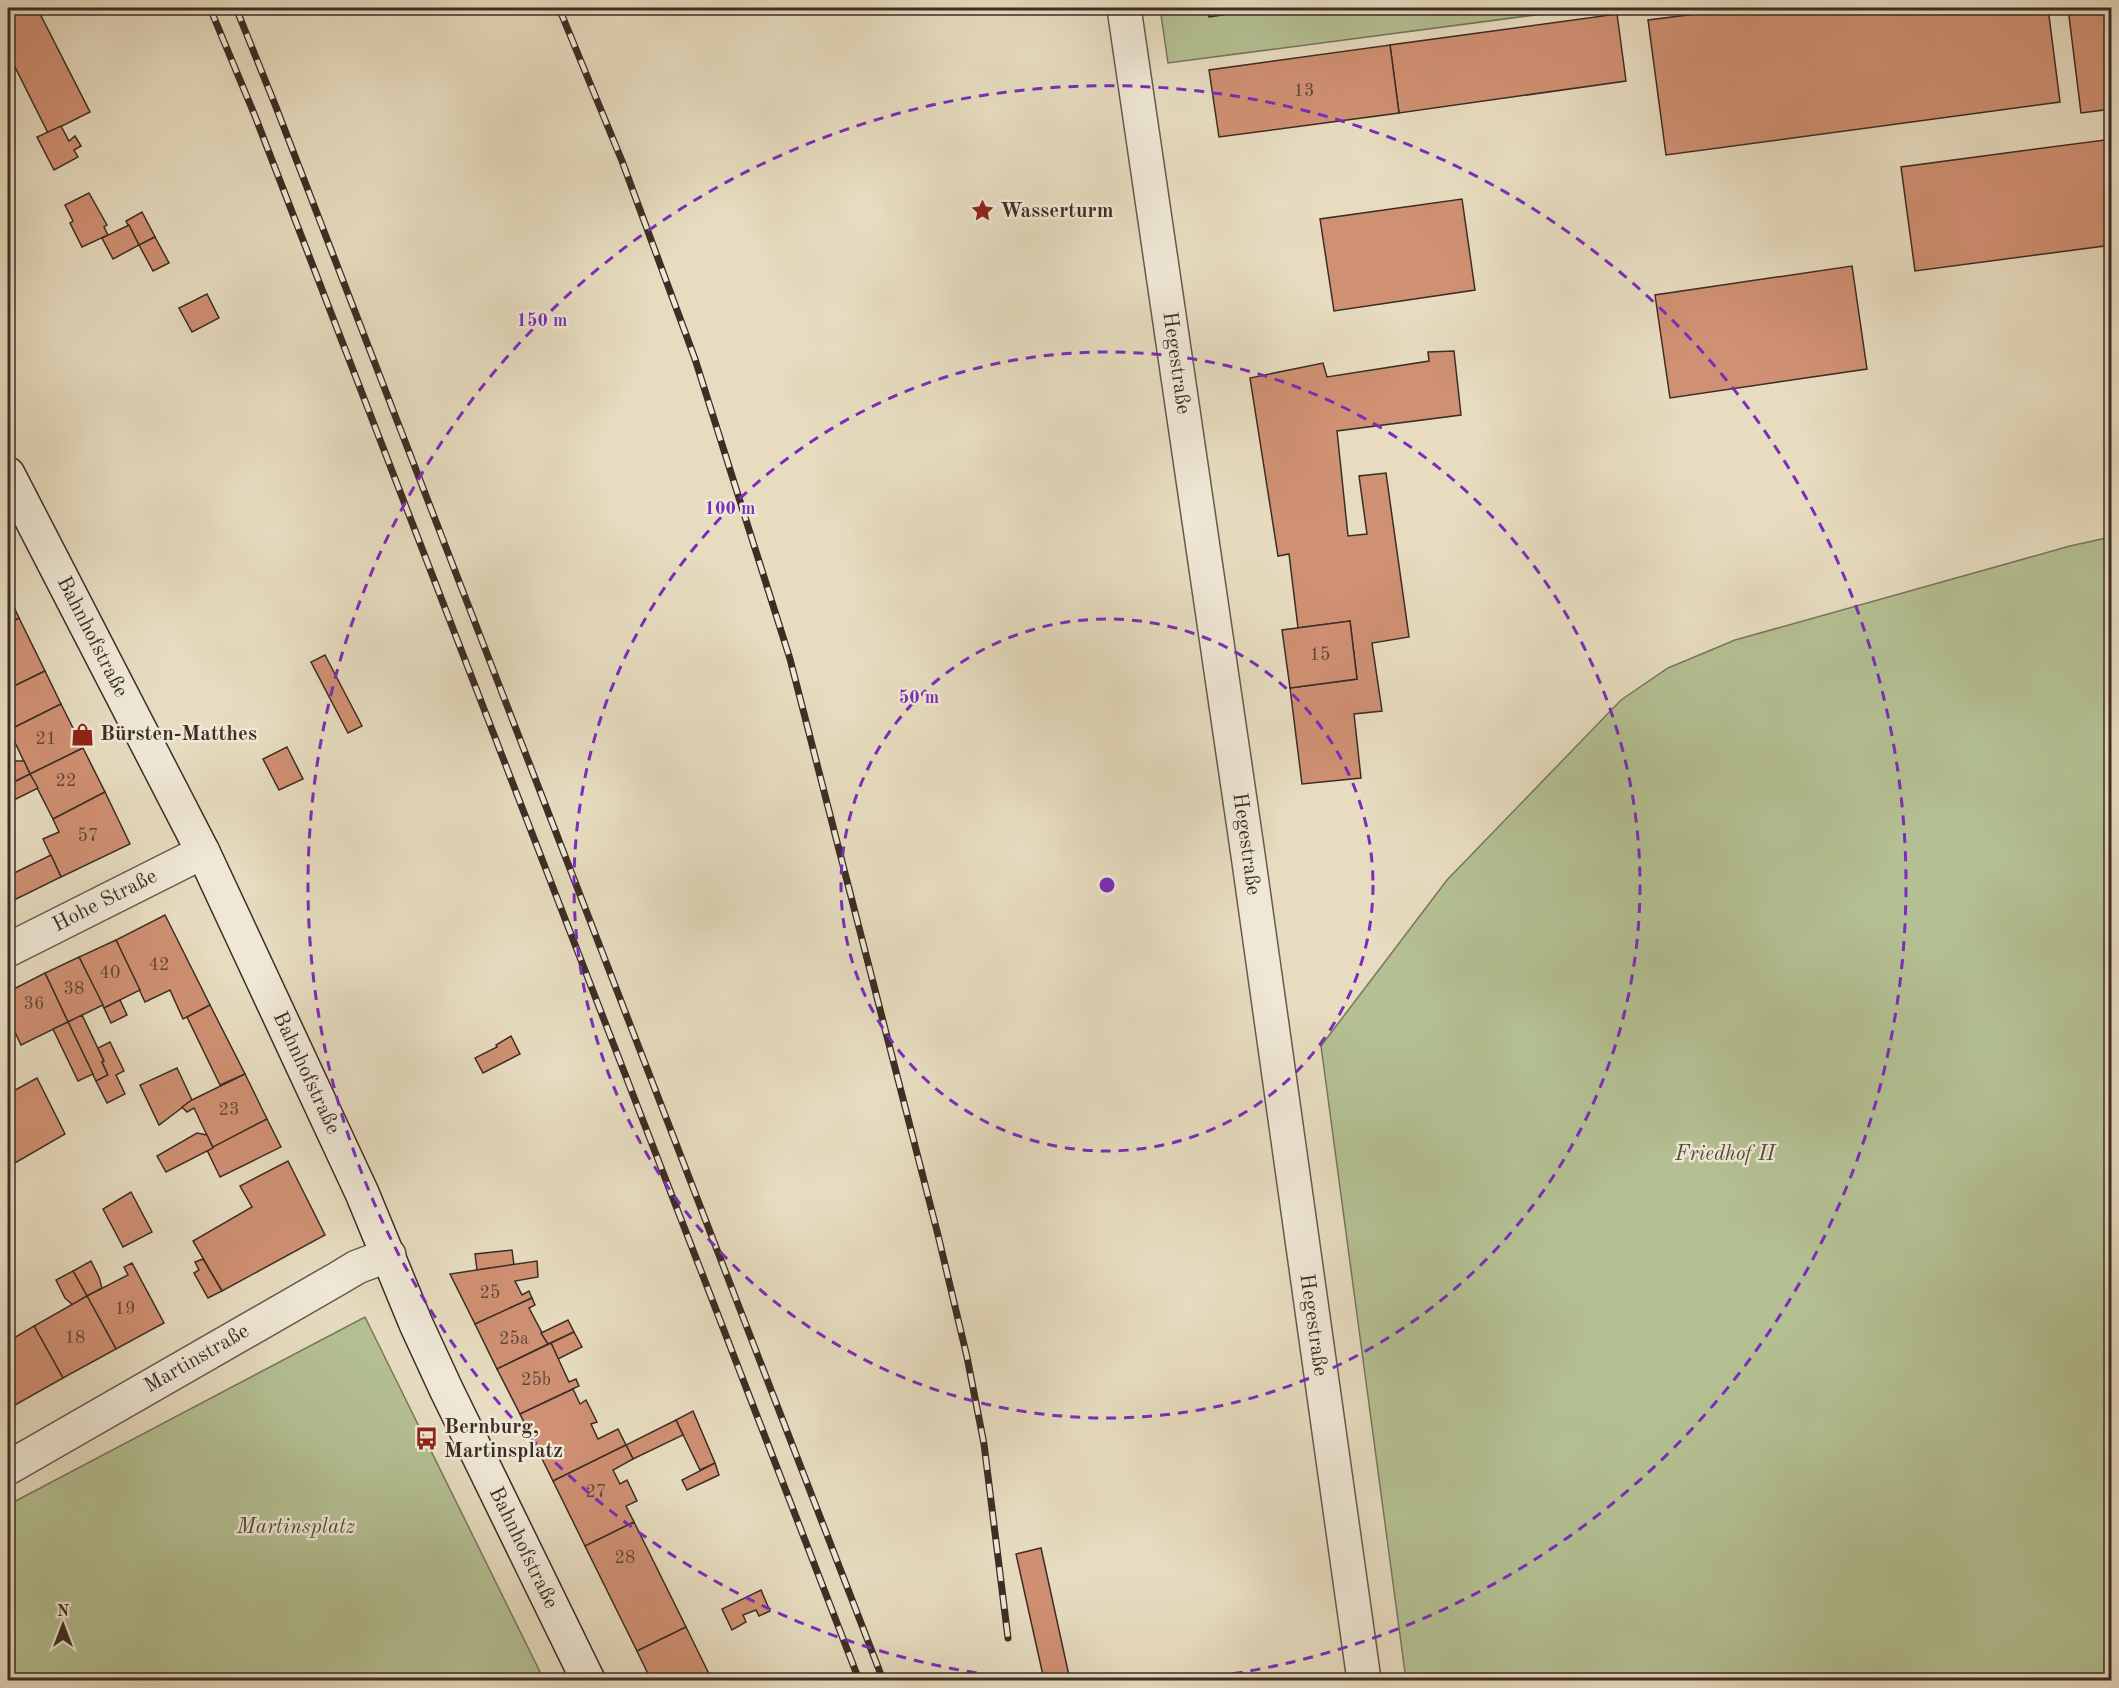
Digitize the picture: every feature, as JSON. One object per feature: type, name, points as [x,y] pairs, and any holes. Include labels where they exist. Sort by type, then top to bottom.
[{"type":"street","name":"Hegestraße","points":[[1124,8],[1248,855],[1364,1680]]},
{"type":"street","name":"Bahnhofstraße","points":[[8,474],[203,852],[362,1193],[416,1324],[446,1389],[588,1680]]},
{"type":"street","name":"Hohe Straße","points":[[8,950],[203,852]]},
{"type":"street","name":"Martinstraße","points":[[8,1468],[357,1267],[389,1255]]},
{"type":"green space","points":[[1160,8],[1588,8],[1168,63]]},
{"type":"green space","name":"Friedhof II","points":[[2111,537],[2111,1680],[1406,1680],[1321,1046],[1447,880],[1621,700],[1668,668],[1735,640],[2070,546]]},
{"type":"green space","name":"Martinsplatz","points":[[365,1317],[544,1680],[8,1680],[8,1505]]},
{"type":"building","points":[[8,8],[37,8],[90,112],[48,133],[8,53]]},
{"type":"building","points":[[1208,8],[1258,8],[1259,10],[1209,17]]},
{"type":"building","points":[[1744,8],[2048,8],[2060,102],[1666,155],[1648,20]]},
{"type":"building","points":[[2068,8],[2112,8],[2112,109],[2081,113]]},
{"type":"building","points":[[1617,14],[1626,81],[1399,113],[1390,45]]},
{"type":"building","points":[[1390,45],[1399,113],[1219,137],[1209,70]]},
{"type":"building","points":[[61,126],[69,141],[75,136],[81,146],[74,150],[78,157],[54,170],[37,137]]},
{"type":"building","points":[[2112,139],[2112,245],[1915,271],[1901,167]]},
{"type":"building","points":[[89,193],[107,225],[104,227],[108,235],[82,247],[70,223],[73,221],[65,205]]},
{"type":"building","points":[[1462,199],[1475,290],[1334,311],[1320,219]]},
{"type":"building","points":[[142,212],[155,237],[139,245],[126,221]]},
{"type":"building","points":[[129,225],[139,245],[113,259],[102,238]]},
{"type":"building","points":[[155,237],[169,263],[153,271],[139,245]]},
{"type":"building","points":[[1852,266],[1867,369],[1670,398],[1655,295]]},
{"type":"building","points":[[207,294],[219,318],[192,332],[179,308]]},
{"type":"building","points":[[1454,351],[1461,415],[1337,431],[1348,536],[1367,534],[1359,476],[1386,473],[1409,637],[1372,643],[1382,711],[1354,714],[1361,778],[1302,784],[1290,688],[1357,679],[1350,621],[1298,628],[1289,554],[1278,556],[1250,378],[1323,363],[1327,377],[1429,361],[1428,352]]},
{"type":"building","points":[[8,594],[19,618],[8,624]]},
{"type":"building","points":[[19,618],[45,671],[8,689],[8,624]]},
{"type":"building","points":[[1350,621],[1357,679],[1290,688],[1282,630]]},
{"type":"building","points":[[325,655],[362,726],[348,733],[311,662]]},
{"type":"building","points":[[45,671],[61,704],[9,730],[8,689]]},
{"type":"building","points":[[61,704],[83,748],[30,774],[9,730]]},
{"type":"building","points":[[287,747],[303,779],[279,790],[263,759]]},
{"type":"building","points":[[83,748],[105,792],[53,819],[30,774]]},
{"type":"building","points":[[16,761],[24,761],[30,774],[8,785],[8,765]]},
{"type":"building","points":[[30,774],[38,788],[8,803],[8,785]]},
{"type":"building","points":[[105,792],[130,844],[61,877],[43,839],[59,832],[53,819]]},
{"type":"building","points":[[51,855],[61,877],[8,903],[8,876]]},
{"type":"building","points":[[165,915],[210,1005],[183,1019],[170,990],[145,1002],[116,940]]},
{"type":"building","points":[[116,940],[140,990],[104,1008],[79,957]]},
{"type":"building","points":[[79,957],[103,1005],[68,1022],[45,973]]},
{"type":"building","points":[[45,973],[68,1022],[21,1045],[8,1017],[8,992]]},
{"type":"building","points":[[120,1000],[127,1015],[111,1023],[104,1008]]},
{"type":"building","points":[[210,1005],[245,1074],[220,1085],[187,1017]]},
{"type":"building","points":[[82,1015],[104,1061],[102,1062],[108,1075],[96,1081],[68,1022]]},
{"type":"building","points":[[68,1022],[93,1074],[78,1081],[53,1029]]},
{"type":"building","points":[[511,1036],[520,1054],[483,1073],[475,1058],[497,1047],[496,1045]]},
{"type":"building","points":[[110,1042],[124,1071],[116,1075],[125,1094],[107,1103],[96,1081],[108,1075],[98,1048]]},
{"type":"building","points":[[177,1068],[192,1100],[159,1125],[140,1085]]},
{"type":"building","points":[[245,1074],[267,1119],[213,1148],[194,1108],[187,1112],[182,1107]]},
{"type":"building","points":[[37,1078],[65,1134],[15,1163],[8,1150],[8,1094]]},
{"type":"building","points":[[267,1119],[281,1147],[220,1177],[207,1150]]},
{"type":"building","points":[[197,1133],[207,1135],[213,1148],[166,1172],[157,1156]]},
{"type":"building","points":[[8,1150],[15,1163],[8,1168]]},
{"type":"building","points":[[288,1161],[325,1235],[222,1291],[193,1241],[252,1207],[240,1186]]},
{"type":"building","points":[[131,1192],[152,1232],[123,1247],[103,1209]]},
{"type":"building","points":[[512,1250],[514,1265],[477,1270],[475,1254]]},
{"type":"building","points":[[203,1259],[222,1291],[208,1298],[194,1273],[199,1270],[195,1262]]},
{"type":"building","points":[[91,1261],[102,1288],[87,1296],[73,1271]]},
{"type":"building","points":[[537,1261],[538,1277],[515,1281],[522,1295],[529,1291],[532,1298],[475,1324],[450,1274]]},
{"type":"building","points":[[132,1263],[164,1323],[116,1349],[87,1296],[128,1275],[124,1267]]},
{"type":"building","points":[[73,1271],[87,1296],[73,1305],[65,1298],[56,1280]]},
{"type":"building","points":[[87,1296],[116,1349],[63,1378],[34,1326]]},
{"type":"building","points":[[532,1298],[535,1305],[529,1308],[548,1344],[497,1369],[475,1324]]},
{"type":"building","points":[[568,1320],[574,1332],[548,1344],[541,1333]]},
{"type":"building","points":[[34,1326],[63,1378],[8,1409],[8,1327],[14,1338]]},
{"type":"building","points":[[574,1332],[582,1347],[558,1359],[551,1343]]},
{"type":"building","points":[[551,1343],[569,1382],[576,1379],[579,1386],[520,1414],[497,1369]]},
{"type":"building","points":[[573,1389],[580,1404],[586,1400],[597,1422],[591,1424],[598,1439],[618,1429],[626,1445],[553,1481],[520,1414]]},
{"type":"building","points":[[693,1411],[715,1463],[700,1470],[676,1420]]},
{"type":"building","points":[[676,1420],[683,1435],[633,1459],[626,1445]]},
{"type":"building","points":[[626,1445],[633,1459],[613,1470],[620,1484],[627,1480],[637,1501],[626,1506],[634,1522],[585,1546],[553,1481]]},
{"type":"building","points":[[715,1463],[719,1475],[687,1490],[682,1480]]},
{"type":"building","points":[[634,1522],[686,1627],[637,1651],[585,1546]]},
{"type":"building","points":[[1041,1548],[1070,1680],[1044,1680],[1016,1554]]},
{"type":"building","points":[[761,1590],[770,1611],[759,1616],[756,1610],[743,1615],[746,1622],[732,1630],[722,1609]]},
{"type":"building","points":[[686,1627],[712,1680],[651,1680],[637,1651]]},
{"type":"railway","points":[[210,8],[255,116],[859,1680]]},
{"type":"railway","points":[[236,8],[883,1680]]},
{"type":"railway","points":[[559,8],[622,161],[695,359],[790,659],[938,1235],[967,1357],[984,1444],[1008,1638]]},
{"type":"place","name":"Wasserturm","points":[[982,211]]},
{"type":"place","name":"Bürsten-Matthes","points":[[82,734]]},
{"type":"place","name":"Bernburg, Martinsplatz","points":[[426,1439]]}]
